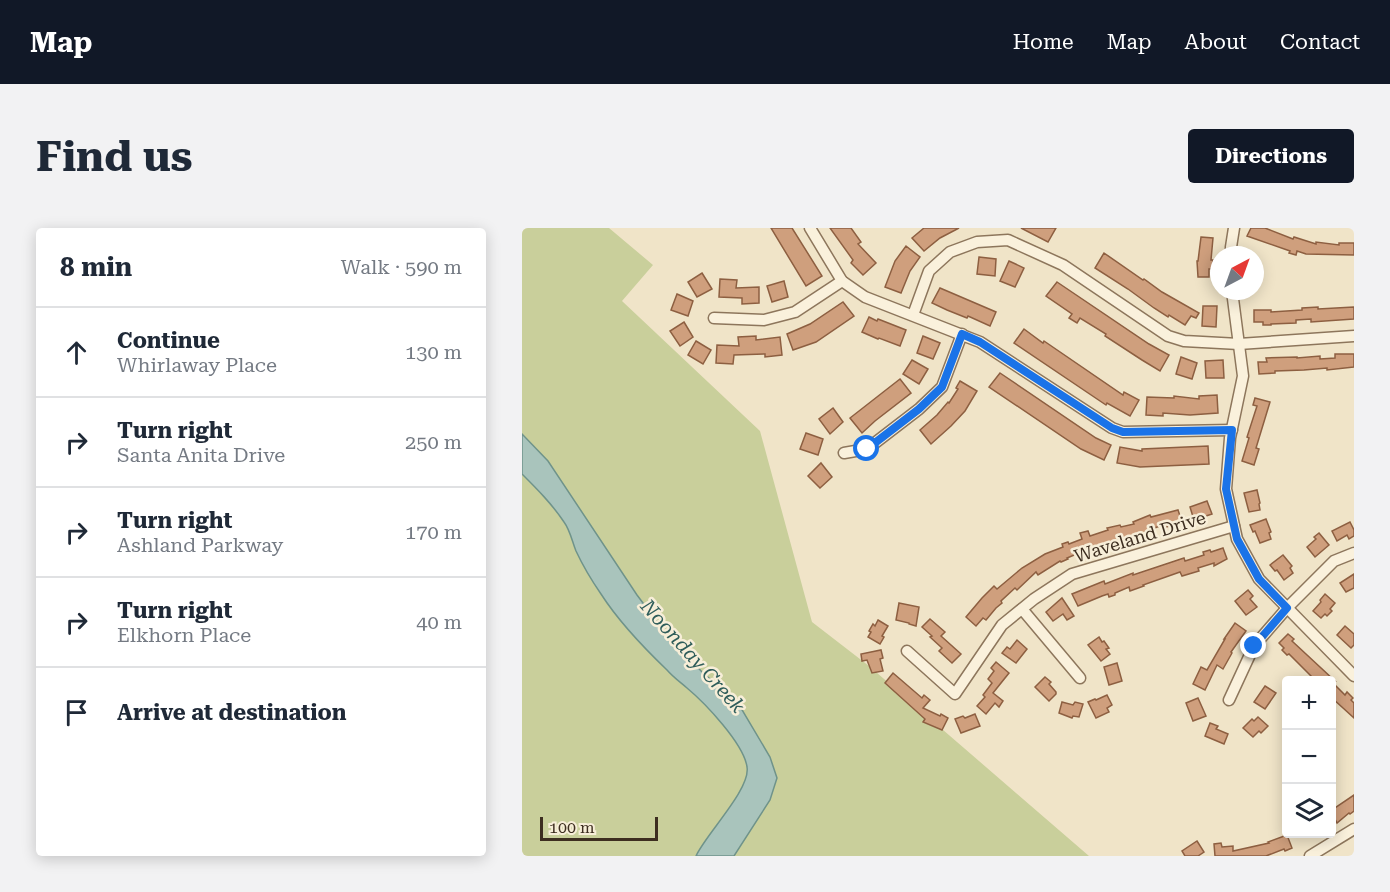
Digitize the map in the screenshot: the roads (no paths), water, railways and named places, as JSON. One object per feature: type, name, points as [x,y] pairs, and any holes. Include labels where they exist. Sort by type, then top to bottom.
[{"type":"street","points":[[810,228],[842,280],[866,297],[980,342],[1112,428],[1123,432],[1232,430]]},
{"type":"street","points":[[1231,246],[1234,228]]},
{"type":"street","points":[[913,315],[929,272],[950,252],[977,242],[1008,240],[1063,265],[1168,336],[1184,341],[1239,344],[1354,336]]},
{"type":"street","points":[[714,318],[764,321],[795,312],[842,280]]},
{"type":"street","points":[[1233,300],[1243,376],[1232,430],[1226,489],[1237,539],[1259,579],[1354,676]]},
{"type":"street","points":[[844,453],[867,449],[919,409],[942,387],[962,334]]},
{"type":"street","name":"Waveland Drive","points":[[907,651],[955,694],[1002,625],[1034,599],[1072,574],[1234,526]]},
{"type":"street","points":[[1229,700],[1254,646],[1287,608],[1334,561],[1354,553]]},
{"type":"street","points":[[1022,609],[1080,678]]},
{"type":"street","points":[[1310,856],[1354,829]]},
{"type":"water","points":[[522,434],[548,461],[637,595],[661,627],[702,672],[738,703],[770,757],[777,778],[770,800],[734,856],[696,856],[742,787],[747,767],[739,747],[713,714],[623,624],[594,584],[576,551],[566,525],[522,474]]},
{"type":"water label","name":"Noonday Creek","points":[[693,656]]}]
